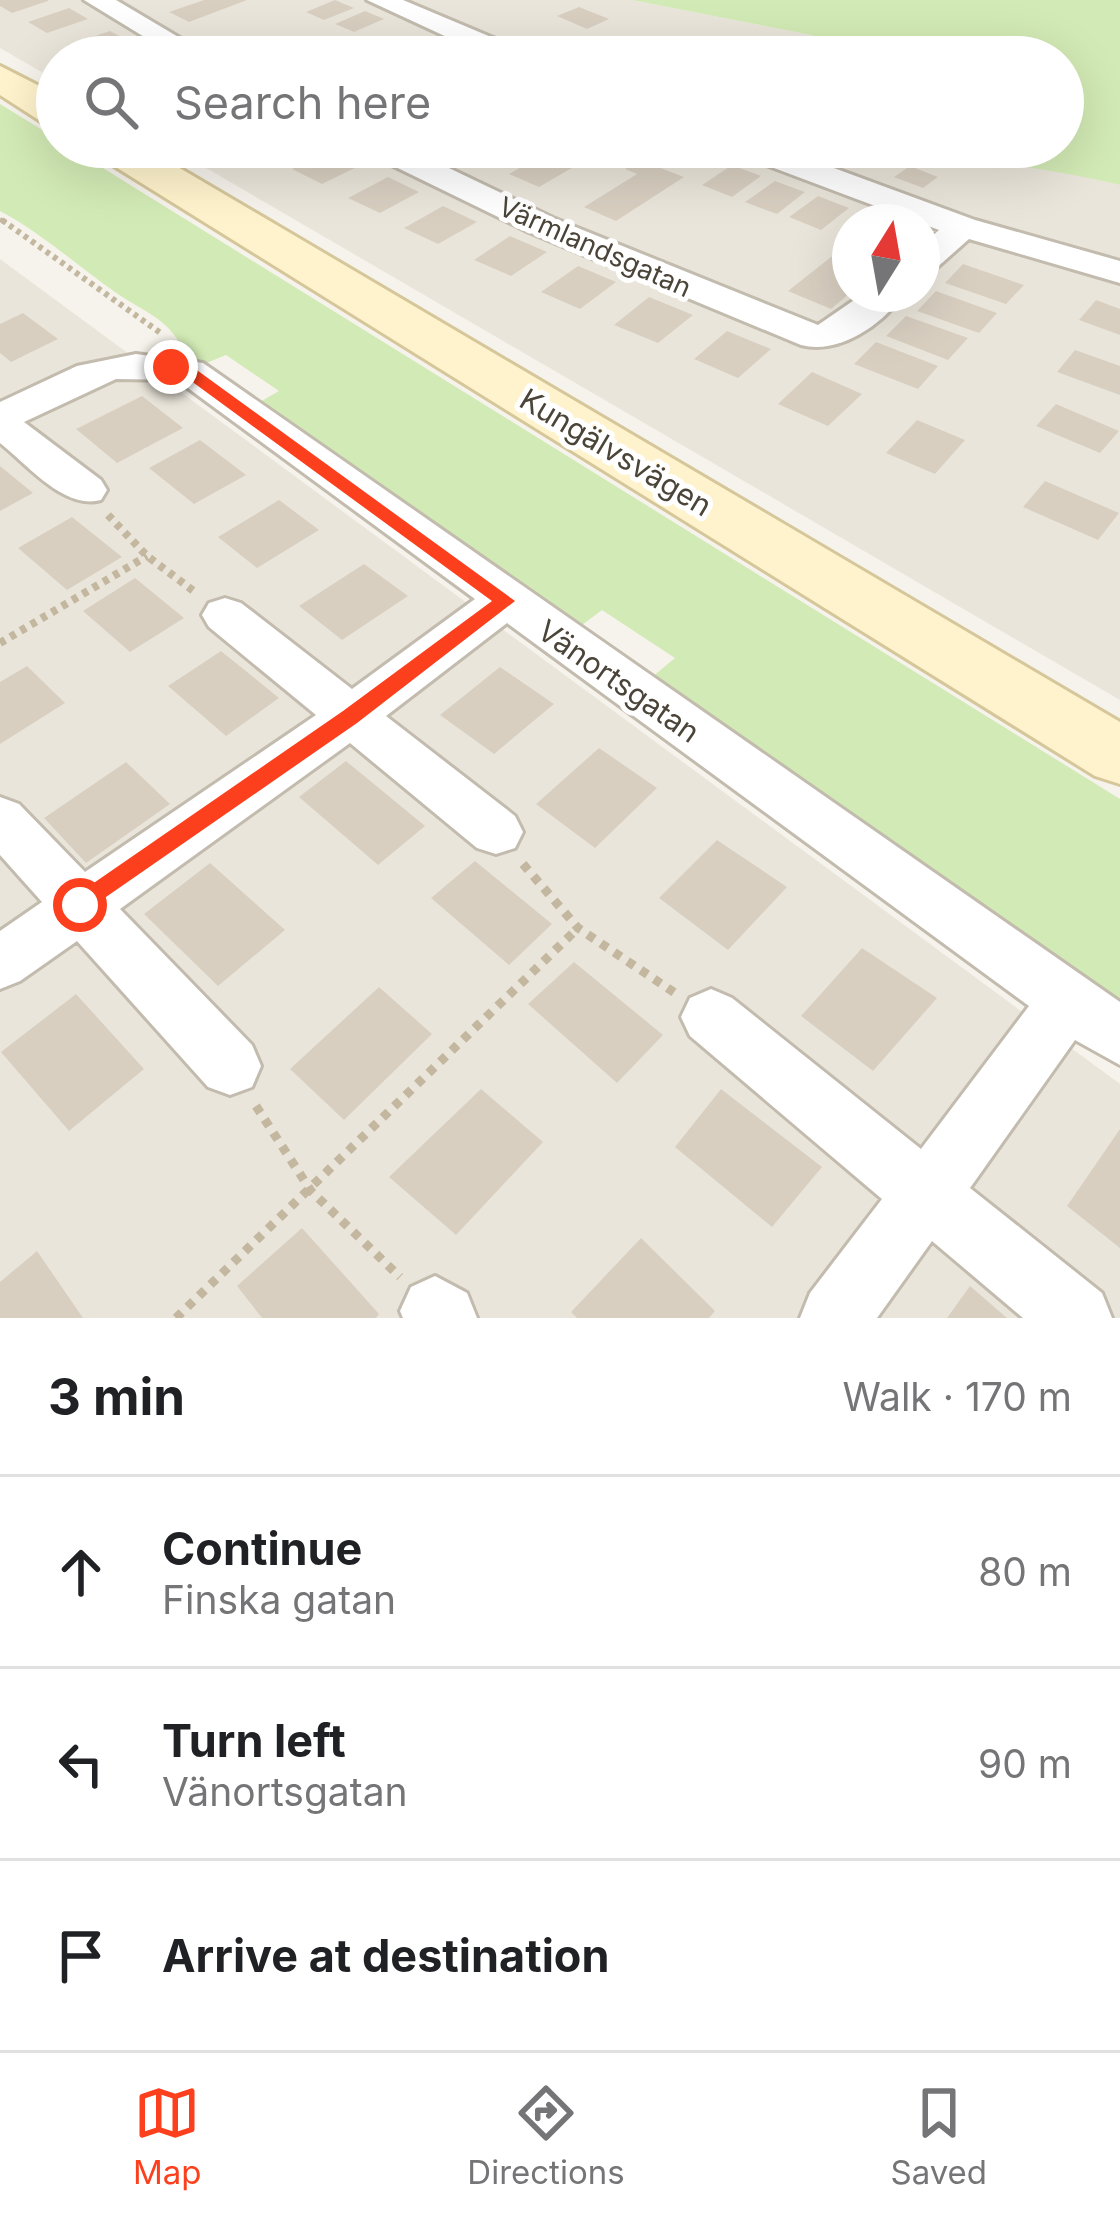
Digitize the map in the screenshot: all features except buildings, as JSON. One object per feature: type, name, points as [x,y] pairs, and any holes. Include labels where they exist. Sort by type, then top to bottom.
[{"type":"main road","points":[[0,78],[36,100]]},
{"type":"main road","name":"Kungälvsvägen","points":[[148,168],[1120,756]]},
{"type":"street","points":[[97,0],[161,36]]},
{"type":"street","points":[[380,0],[461,36]]},
{"type":"street","name":"Värmlandsgatan","points":[[423,168],[541,225],[814,337],[843,329],[864,312]]},
{"type":"street","points":[[804,168],[963,227],[1120,272]]},
{"type":"street","points":[[940,247],[963,227]]},
{"type":"street","name":"Vänortsgatan","points":[[0,420],[107,368],[150,362],[189,371],[1120,1037]]},
{"type":"street","points":[[0,420],[86,490]]},
{"type":"street","points":[[0,963],[350,717],[505,601]]},
{"type":"street","points":[[225,615],[496,832]]},
{"type":"street","points":[[0,819],[230,1066]]},
{"type":"street","points":[[836,1318],[1069,1000]]},
{"type":"street","points":[[711,1017],[1077,1318]]},
{"type":"path","points":[[0,218],[173,344],[171,367]]},
{"type":"path","points":[[86,490],[147,556],[225,615]]},
{"type":"path","points":[[0,643],[147,556]]},
{"type":"path","points":[[496,832],[578,928],[711,1017]]},
{"type":"path","points":[[176,1318],[578,928]]},
{"type":"path","points":[[230,1066],[311,1191],[438,1315]]},
{"type":"shaded area","points":[[0,0],[632,0],[813,36],[36,36],[36,69],[0,48]]},
{"type":"shaded area","points":[[206,168],[1052,168],[1120,185],[1120,700]]},
{"type":"shaded area","points":[[0,259],[1120,1084],[1120,1318],[0,1318]]},
{"type":"green space","points":[[632,0],[1120,0],[1120,185],[1033,168],[1084,168],[1084,36],[811,35]]},
{"type":"green space","points":[[0,104],[36,126],[36,168],[103,168],[1120,799],[1120,1007],[651,678],[675,658],[602,610],[578,628],[258,403],[279,391],[226,355],[204,364],[183,352],[164,324],[0,211]]},
{"type":"route","points":[[80,905],[350,717],[505,601],[189,371],[171,367]]}]
